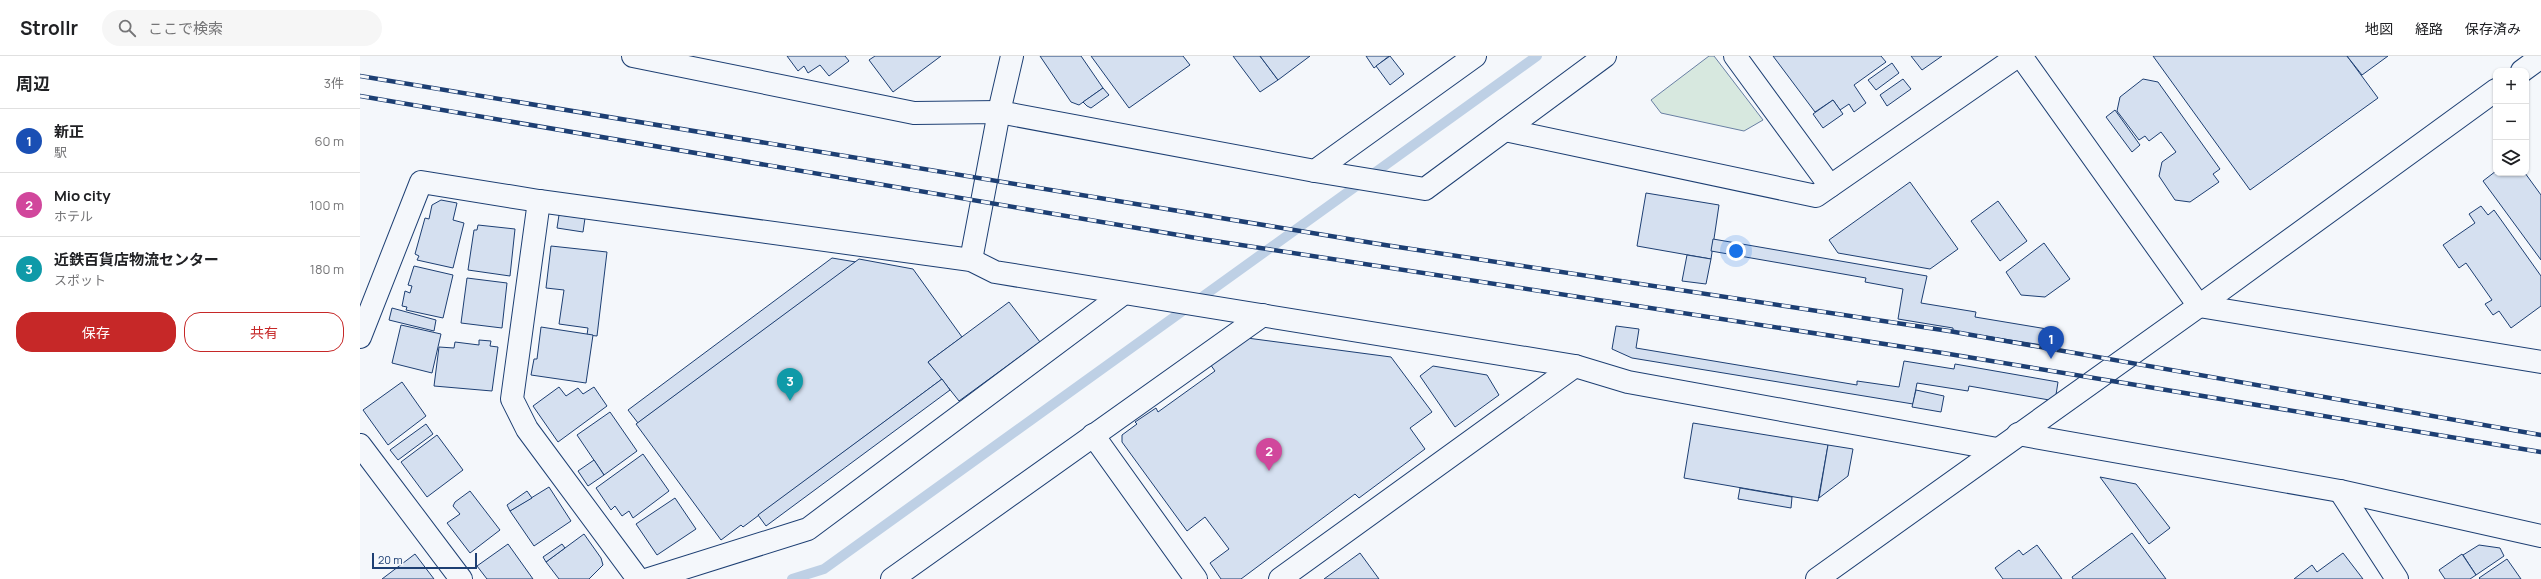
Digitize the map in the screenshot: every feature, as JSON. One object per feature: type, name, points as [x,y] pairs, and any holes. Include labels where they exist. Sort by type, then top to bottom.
[{"type":"street","points":[[633,56],[914,113],[999,112],[1319,172],[1425,189],[1605,56]]},
{"type":"street","points":[[971,260],[999,112],[1012,56]]},
{"type":"street","points":[[1319,172],[1475,56]]},
{"type":"street","points":[[1735,56],[1830,186]]},
{"type":"street","points":[[1505,130],[1816,196],[2018,56]]},
{"type":"street","points":[[2022,56],[2199,306],[2541,362]]},
{"type":"street","points":[[2526,68],[2541,57]]},
{"type":"street","points":[[1817,579],[2199,306],[2493,92]]},
{"type":"street","points":[[360,337],[420,182],[539,201],[971,260],[995,272],[1128,295],[1264,314],[1575,366],[1628,382],[1997,449]]},
{"type":"street","points":[[539,201],[512,399],[527,429],[638,579]]},
{"type":"street","points":[[649,579],[808,529],[1128,295]]},
{"type":"street","points":[[892,579],[1264,314]]},
{"type":"street","points":[[1280,579],[1575,366]]},
{"type":"street","points":[[2018,434],[2340,491],[2541,536]]},
{"type":"street","points":[[1093,435],[1196,579]]},
{"type":"street","points":[[360,446],[460,579]]},
{"type":"street","points":[[2340,491],[2397,579]]},
{"type":"shaded area","points":[[1709,56],[1714,56],[1763,120],[1744,131],[1661,113],[1651,100]]},
{"type":"building","points":[[787,56],[845,56],[849,61],[829,76],[820,65],[808,73],[804,66],[798,71]]},
{"type":"building","points":[[875,56],[941,56],[893,92],[869,60]]},
{"type":"building","points":[[1040,56],[1081,56],[1103,88],[1079,105],[1071,102]]},
{"type":"building","points":[[1091,56],[1183,56],[1190,65],[1129,108]]},
{"type":"building","points":[[1233,56],[1260,56],[1278,80],[1260,92]]},
{"type":"building","points":[[1260,56],[1310,56],[1278,80]]},
{"type":"building","points":[[1366,56],[1389,56],[1374,68]]},
{"type":"building","points":[[1390,56],[1404,74],[1390,85],[1376,66]]},
{"type":"building","points":[[1773,56],[1881,56],[1886,62],[1854,85],[1866,103],[1854,112],[1849,104],[1840,110],[1833,100],[1815,112]]},
{"type":"building","points":[[1911,56],[1942,56],[1922,70]]},
{"type":"building","points":[[2153,56],[2347,56],[2378,98],[2250,190]]},
{"type":"building","points":[[2347,56],[2388,56],[2362,75]]},
{"type":"building","points":[[1892,63],[1899,73],[1876,90],[1868,80]]},
{"type":"building","points":[[1903,79],[1911,89],[1887,106],[1880,95]]},
{"type":"building","points":[[2143,79],[2158,82],[2220,169],[2213,174],[2219,182],[2190,202],[2175,200],[2159,176],[2162,162],[2176,152],[2161,132],[2149,141],[2145,136],[2139,140],[2117,111],[2120,97]]},
{"type":"building","points":[[1103,88],[1109,95],[1091,108],[1083,102]]},
{"type":"building","points":[[1833,100],[1843,114],[1823,128],[1813,114]]},
{"type":"building","points":[[2115,110],[2140,145],[2132,152],[2106,117]]},
{"type":"building","points":[[2493,173],[2493,176],[2527,176],[2541,195],[2541,260],[2483,181]]},
{"type":"building","points":[[1910,182],[1958,249],[1930,269],[1838,253],[1829,240]]},
{"type":"building","points":[[1646,193],[1719,205],[1711,259],[1637,246]]},
{"type":"building","points":[[441,200],[457,203],[453,220],[464,223],[453,268],[417,260],[419,256],[415,254],[425,218],[429,219],[432,205]]},
{"type":"building","points":[[1998,201],[2027,241],[2000,261],[1971,221]]},
{"type":"building","points":[[2481,206],[2488,215],[2494,210],[2541,276],[2541,306],[2511,328],[2499,311],[2493,315],[2485,304],[2492,300],[2466,263],[2459,268],[2443,245],[2475,223],[2469,214]]},
{"type":"building","points":[[559,215],[585,218],[583,232],[557,228]]},
{"type":"building","points":[[478,225],[515,229],[510,276],[468,270],[474,230],[477,230]]},
{"type":"building","points":[[1713,239],[1927,276],[1921,303],[1976,312],[1975,317],[2059,331],[2055,347],[1953,331],[1953,328],[1898,319],[1903,289],[1865,282],[1866,278],[1711,251]]},
{"type":"building","points":[[2044,243],[2070,279],[2045,297],[2021,295],[2006,272]]},
{"type":"building","points":[[551,246],[607,252],[597,336],[587,335],[588,328],[559,324],[564,290],[546,288]]},
{"type":"building","points":[[1687,255],[1711,259],[1706,284],[1682,281]]},
{"type":"building","points":[[832,258],[856,262],[638,423],[628,410]]},
{"type":"building","points":[[859,259],[913,269],[962,337],[928,362],[942,379],[743,527],[741,525],[721,540],[636,424]]},
{"type":"building","points":[[414,266],[453,275],[443,318],[406,310],[407,307],[402,306],[405,291],[410,293],[412,286],[408,285]]},
{"type":"building","points":[[467,278],[507,283],[502,328],[461,323]]},
{"type":"building","points":[[1009,302],[1040,342],[959,401],[928,362]]},
{"type":"building","points":[[392,308],[436,320],[434,331],[389,320]]},
{"type":"building","points":[[401,325],[441,334],[432,373],[392,363]]},
{"type":"building","points":[[1616,326],[1639,329],[1636,348],[1857,385],[1857,381],[1899,387],[1904,361],[1954,369],[1955,364],[2058,382],[2055,401],[1969,386],[1968,391],[1917,383],[1913,404],[1632,358],[1612,349]]},
{"type":"building","points":[[541,327],[593,335],[586,383],[531,375],[534,359],[537,359]]},
{"type":"building","points":[[1247,338],[1391,357],[1432,412],[1410,428],[1425,449],[1359,498],[1355,494],[1241,579],[1221,579],[1210,563],[1229,549],[1205,517],[1187,531],[1122,442],[1122,435],[1137,424],[1135,422],[1156,408],[1158,412],[1215,371],[1210,364]]},
{"type":"building","points":[[479,340],[491,341],[490,346],[498,347],[492,391],[434,386],[439,347],[454,348],[455,342],[479,345]]},
{"type":"building","points":[[1433,366],[1487,375],[1499,395],[1455,427],[1420,376]]},
{"type":"building","points":[[942,379],[950,390],[766,526],[758,515]]},
{"type":"building","points":[[402,382],[426,416],[388,445],[363,410]]},
{"type":"building","points":[[559,387],[566,396],[578,388],[583,394],[594,387],[607,406],[558,442],[533,406]]},
{"type":"building","points":[[1916,390],[1944,396],[1941,412],[1912,407]]},
{"type":"building","points":[[610,412],[637,451],[604,475],[577,435]]},
{"type":"building","points":[[1693,423],[1828,445],[1818,501],[1684,478]]},
{"type":"building","points":[[426,424],[433,434],[398,460],[390,450]]},
{"type":"building","points":[[437,435],[463,470],[427,497],[401,462]]},
{"type":"building","points":[[1828,445],[1853,449],[1848,476],[1819,498]]},
{"type":"building","points":[[643,454],[669,491],[633,518],[629,511],[622,516],[615,506],[611,510],[596,488]]},
{"type":"building","points":[[594,460],[604,475],[588,486],[578,471]]},
{"type":"building","points":[[2100,477],[2136,484],[2170,528],[2149,544]]},
{"type":"building","points":[[549,487],[571,521],[534,546],[510,511]]},
{"type":"building","points":[[1740,488],[1792,497],[1791,508],[1738,499]]},
{"type":"building","points":[[470,491],[500,530],[470,553],[447,523],[460,514],[453,506],[455,502]]},
{"type":"building","points":[[527,491],[532,498],[510,511],[507,505]]},
{"type":"building","points":[[675,498],[696,529],[657,555],[636,524]]},
{"type":"building","points":[[2132,533],[2166,579],[2073,579],[2072,577]]},
{"type":"building","points":[[584,534],[601,558],[603,565],[589,579],[559,579],[546,562]]},
{"type":"building","points":[[508,544],[533,579],[487,579],[477,566]]},
{"type":"building","points":[[562,544],[565,548],[546,562],[543,557]]},
{"type":"building","points":[[2037,545],[2062,579],[2003,579],[1995,568],[2019,550],[2023,555]]},
{"type":"building","points":[[2479,545],[2500,548],[2504,556],[2476,575],[2463,555]]},
{"type":"building","points":[[1360,553],[1379,579],[1324,579]]},
{"type":"building","points":[[2343,553],[2363,579],[2294,579],[2312,565],[2317,572]]},
{"type":"building","points":[[415,554],[434,579],[382,579]]},
{"type":"building","points":[[2462,554],[2476,575],[2470,579],[2445,579],[2439,570]]},
{"type":"building","points":[[2507,559],[2521,579],[2479,578]]},
{"type":"waterway","points":[[792,579],[824,569],[1537,56]]},
{"type":"railway","points":[[360,76],[1385,245],[1949,331],[2541,435]]},
{"type":"railway","points":[[360,96],[1202,239],[1943,353],[2541,452]]},
{"type":"place","name":"新正","points":[[2051,359]]},
{"type":"place","name":"近鉄百貨店物流センター","points":[[790,401]]},
{"type":"place","name":"Mio city","points":[[1269,471]]}]
